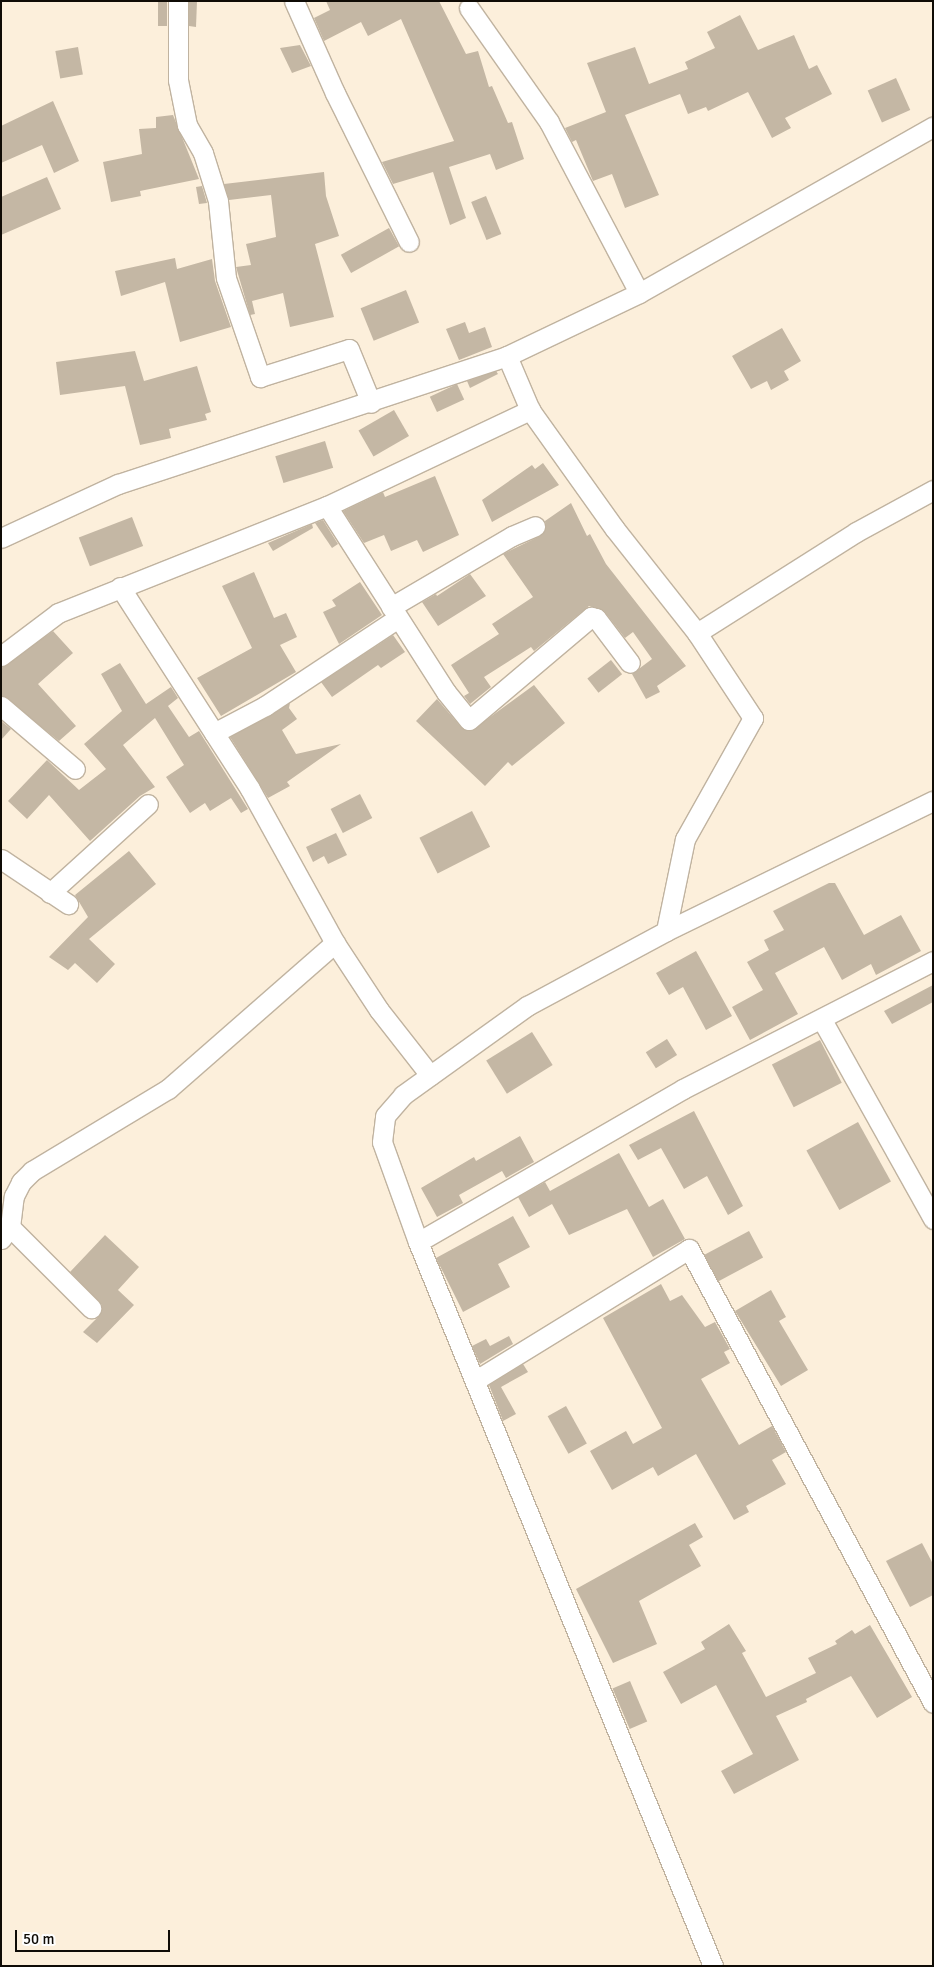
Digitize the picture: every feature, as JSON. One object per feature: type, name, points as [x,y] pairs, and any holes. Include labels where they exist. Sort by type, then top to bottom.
[{"type":"street","points":[[178,1],[178,80],[186,125],[202,154],[218,201],[226,278],[260,377],[349,349],[371,403]]},
{"type":"street","points":[[294,1],[335,93],[409,242]]},
{"type":"street","points":[[469,8],[549,122],[639,293]]},
{"type":"street","points":[[1,538],[118,484],[371,403],[507,356],[639,293],[933,128]]},
{"type":"street","points":[[507,356],[530,410],[615,529],[697,632],[753,718],[685,839],[666,931]]},
{"type":"street","points":[[1,656],[58,613],[327,506],[530,410]]},
{"type":"street","points":[[697,632],[856,532],[933,490]]},
{"type":"street","points":[[327,506],[446,692],[469,720],[591,617],[596,618],[630,663]]},
{"type":"street","points":[[214,732],[265,706],[395,612],[512,536],[536,526]]},
{"type":"street","points":[[120,587],[214,732],[282,846],[335,943],[379,1010],[430,1075]]},
{"type":"street","points":[[1,706],[75,769]]},
{"type":"street","points":[[713,1966],[476,1380],[418,1242],[382,1142],[385,1116],[403,1095],[527,1006],[666,931],[933,801]]},
{"type":"street","points":[[50,892],[148,804]]},
{"type":"street","points":[[1,860],[68,904]]},
{"type":"street","points":[[91,1308],[6,1233],[14,1196],[21,1182],[32,1171],[168,1089],[335,943]]},
{"type":"street","points":[[418,1242],[683,1090],[822,1020],[933,961]]},
{"type":"street","points":[[822,1020],[933,1219]]},
{"type":"street","points":[[476,1380],[689,1249],[933,1703]]},
{"type":"building","points":[[158,1],[167,1],[167,26],[158,26]]},
{"type":"building","points":[[189,1],[197,1],[196,27],[189,26]]},
{"type":"building","points":[[326,1],[439,1],[466,54],[478,51],[489,87],[492,86],[508,123],[512,122],[524,159],[496,170],[490,154],[449,167],[466,218],[450,225],[433,172],[393,184],[382,162],[454,141],[401,19],[368,36],[361,22],[324,41],[314,18],[330,10]]},
{"type":"building","points":[[740,15],[758,50],[794,35],[809,69],[817,65],[832,94],[785,118],[791,128],[772,138],[748,92],[708,111],[706,107],[688,114],[680,94],[625,115],[659,195],[625,208],[612,174],[593,181],[576,140],[572,142],[565,128],[606,112],[587,63],[635,47],[649,84],[688,69],[685,62],[715,48],[707,32]]},
{"type":"building","points":[[300,45],[311,66],[292,73],[280,48]]},
{"type":"building","points":[[78,47],[83,75],[60,79],[55,51]]},
{"type":"building","points":[[896,78],[910,110],[882,123],[868,91]]},
{"type":"building","points":[[53,101],[79,161],[54,173],[42,145],[1,163],[1,126]]},
{"type":"building","points":[[173,115],[199,179],[140,191],[141,196],[111,202],[103,162],[142,154],[139,129],[156,128],[156,117]]},
{"type":"building","points":[[324,172],[326,196],[339,236],[315,244],[334,317],[290,327],[283,293],[252,301],[255,314],[250,315],[236,267],[251,265],[246,244],[276,237],[271,195],[229,200],[224,184]]},
{"type":"building","points":[[47,177],[61,209],[1,235],[1,197]]},
{"type":"building","points":[[202,186],[207,203],[199,204],[196,187]]},
{"type":"building","points":[[486,196],[501,234],[487,240],[471,202]]},
{"type":"building","points":[[389,228],[399,246],[351,273],[341,255]]},
{"type":"building","points":[[175,258],[177,269],[212,259],[215,281],[231,327],[180,342],[165,282],[121,296],[115,271]]},
{"type":"building","points":[[406,290],[419,322],[374,341],[361,308]]},
{"type":"building","points":[[465,322],[469,333],[485,327],[492,347],[459,360],[446,329]]},
{"type":"building","points":[[782,328],[801,361],[784,371],[789,380],[771,390],[767,381],[751,389],[732,356]]},
{"type":"building","points":[[135,351],[144,381],[197,366],[211,412],[205,414],[207,420],[169,429],[171,438],[140,445],[125,386],[60,395],[56,362]]},
{"type":"building","points":[[496,371],[498,374],[470,388],[467,381]]},
{"type":"building","points":[[457,384],[464,399],[437,412],[430,397]]},
{"type":"building","points":[[394,410],[409,436],[373,456],[358,430]]},
{"type":"building","points":[[325,441],[333,468],[283,483],[275,456]]},
{"type":"building","points":[[543,463],[559,485],[492,522],[482,500],[532,465],[535,469]]},
{"type":"building","points":[[435,476],[459,535],[423,552],[417,540],[391,551],[384,535],[364,543],[343,511],[383,492],[385,497]]},
{"type":"building","points":[[571,503],[587,536],[590,534],[606,564],[686,666],[657,686],[660,692],[646,699],[632,674],[652,659],[633,632],[625,638],[604,611],[589,606],[534,651],[531,647],[484,677],[491,687],[470,704],[464,696],[469,693],[451,665],[499,634],[492,624],[533,597],[503,554],[540,536],[546,528],[545,521]]},
{"type":"building","points":[[132,517],[143,546],[90,566],[79,537]]},
{"type":"building","points":[[323,520],[338,544],[332,548],[315,523]]},
{"type":"building","points":[[312,524],[313,528],[273,551],[268,543]]},
{"type":"building","points":[[254,572],[274,618],[286,613],[297,637],[280,645],[296,672],[221,716],[197,678],[252,648],[222,586]]},
{"type":"building","points":[[470,574],[486,596],[438,626],[422,602],[436,594],[437,596]]},
{"type":"building","points":[[360,582],[382,615],[339,644],[323,612],[336,606],[332,600]]},
{"type":"building","points":[[53,631],[73,653],[38,684],[76,726],[59,741],[1,695],[1,668]]},
{"type":"building","points":[[393,635],[405,652],[381,668],[378,665],[332,697],[321,682]]},
{"type":"building","points":[[611,660],[622,674],[598,693],[587,678]]},
{"type":"building","points":[[120,663],[146,704],[171,687],[178,698],[168,706],[189,737],[199,731],[248,809],[241,813],[231,798],[210,811],[205,803],[190,813],[166,777],[184,765],[155,718],[123,745],[155,787],[140,796],[90,841],[49,795],[27,819],[8,801],[47,760],[79,790],[106,769],[84,744],[122,711],[101,674]]},
{"type":"building","points":[[534,685],[565,723],[512,766],[508,762],[485,786],[416,721],[437,699],[461,727],[471,731]]},
{"type":"building","points":[[290,703],[289,708],[297,719],[282,730],[296,754],[341,744],[287,782],[290,786],[268,798],[230,737]]},
{"type":"building","points":[[1,721],[11,729],[1,740]]},
{"type":"building","points":[[360,794],[372,818],[343,833],[331,809]]},
{"type":"building","points":[[472,811],[490,847],[438,873],[419,838]]},
{"type":"building","points":[[336,833],[347,855],[328,864],[324,856],[313,862],[306,847]]},
{"type":"building","points":[[129,851],[156,884],[89,939],[115,964],[97,983],[75,963],[68,970],[49,957],[88,917],[75,895]]},
{"type":"building","points":[[829,883],[835,883],[864,935],[901,915],[921,951],[876,975],[871,964],[842,980],[824,947],[775,973],[798,1014],[750,1040],[732,1007],[763,990],[747,962],[769,950],[764,940],[784,930],[773,911]]},
{"type":"building","points":[[696,951],[732,1016],[706,1030],[683,987],[669,995],[656,973]]},
{"type":"building","points":[[933,985],[933,1002],[892,1024],[884,1011]]},
{"type":"building","points":[[532,1032],[553,1065],[507,1094],[486,1061]]},
{"type":"building","points":[[667,1039],[677,1055],[656,1068],[646,1052]]},
{"type":"building","points":[[820,1040],[842,1083],[794,1107],[772,1065]]},
{"type":"building","points":[[694,1111],[743,1206],[728,1215],[707,1176],[684,1189],[661,1148],[638,1160],[629,1145]]},
{"type":"building","points":[[858,1122],[891,1181],[839,1210],[806,1151]]},
{"type":"building","points":[[520,1136],[534,1162],[506,1178],[502,1171],[459,1195],[463,1203],[437,1217],[421,1188],[474,1157],[476,1161]]},
{"type":"building","points":[[619,1153],[649,1207],[663,1199],[685,1239],[653,1257],[627,1209],[569,1235],[552,1204],[529,1217],[518,1197],[545,1182],[550,1191]]},
{"type":"building","points":[[513,1216],[530,1247],[498,1264],[510,1287],[463,1312],[436,1258]]},
{"type":"building","points":[[749,1231],[763,1257],[718,1281],[704,1255]]},
{"type":"building","points":[[105,1235],[139,1267],[118,1290],[134,1305],[97,1343],[83,1332],[99,1316],[102,1305],[70,1272]]},
{"type":"building","points":[[661,1284],[670,1301],[682,1295],[705,1327],[715,1322],[730,1349],[724,1352],[730,1363],[701,1379],[739,1445],[772,1426],[786,1452],[772,1460],[786,1484],[746,1506],[749,1512],[734,1520],[696,1454],[658,1476],[653,1467],[612,1490],[590,1451],[626,1431],[633,1444],[662,1428],[603,1318]]},
{"type":"building","points":[[771,1290],[786,1317],[779,1321],[808,1370],[781,1386],[735,1311]]},
{"type":"building","points":[[509,1336],[513,1344],[480,1364],[472,1346],[486,1339],[490,1346]]},
{"type":"building","points":[[523,1364],[528,1372],[501,1387],[516,1414],[503,1421],[489,1385]]},
{"type":"building","points":[[566,1406],[587,1444],[568,1454],[548,1416]]},
{"type":"building","points":[[695,1523],[703,1537],[689,1545],[701,1566],[639,1601],[657,1644],[613,1663],[576,1589]]},
{"type":"building","points":[[922,1543],[933,1564],[933,1595],[910,1607],[886,1561]]},
{"type":"building","points":[[729,1624],[746,1651],[742,1653],[766,1697],[816,1673],[808,1658],[837,1644],[835,1641],[852,1630],[855,1634],[870,1625],[912,1697],[877,1718],[851,1676],[806,1699],[807,1702],[776,1716],[799,1760],[734,1794],[721,1771],[753,1754],[716,1685],[681,1704],[663,1672],[705,1649],[701,1642]]},
{"type":"building","points":[[630,1681],[647,1722],[630,1729],[613,1688]]}]
